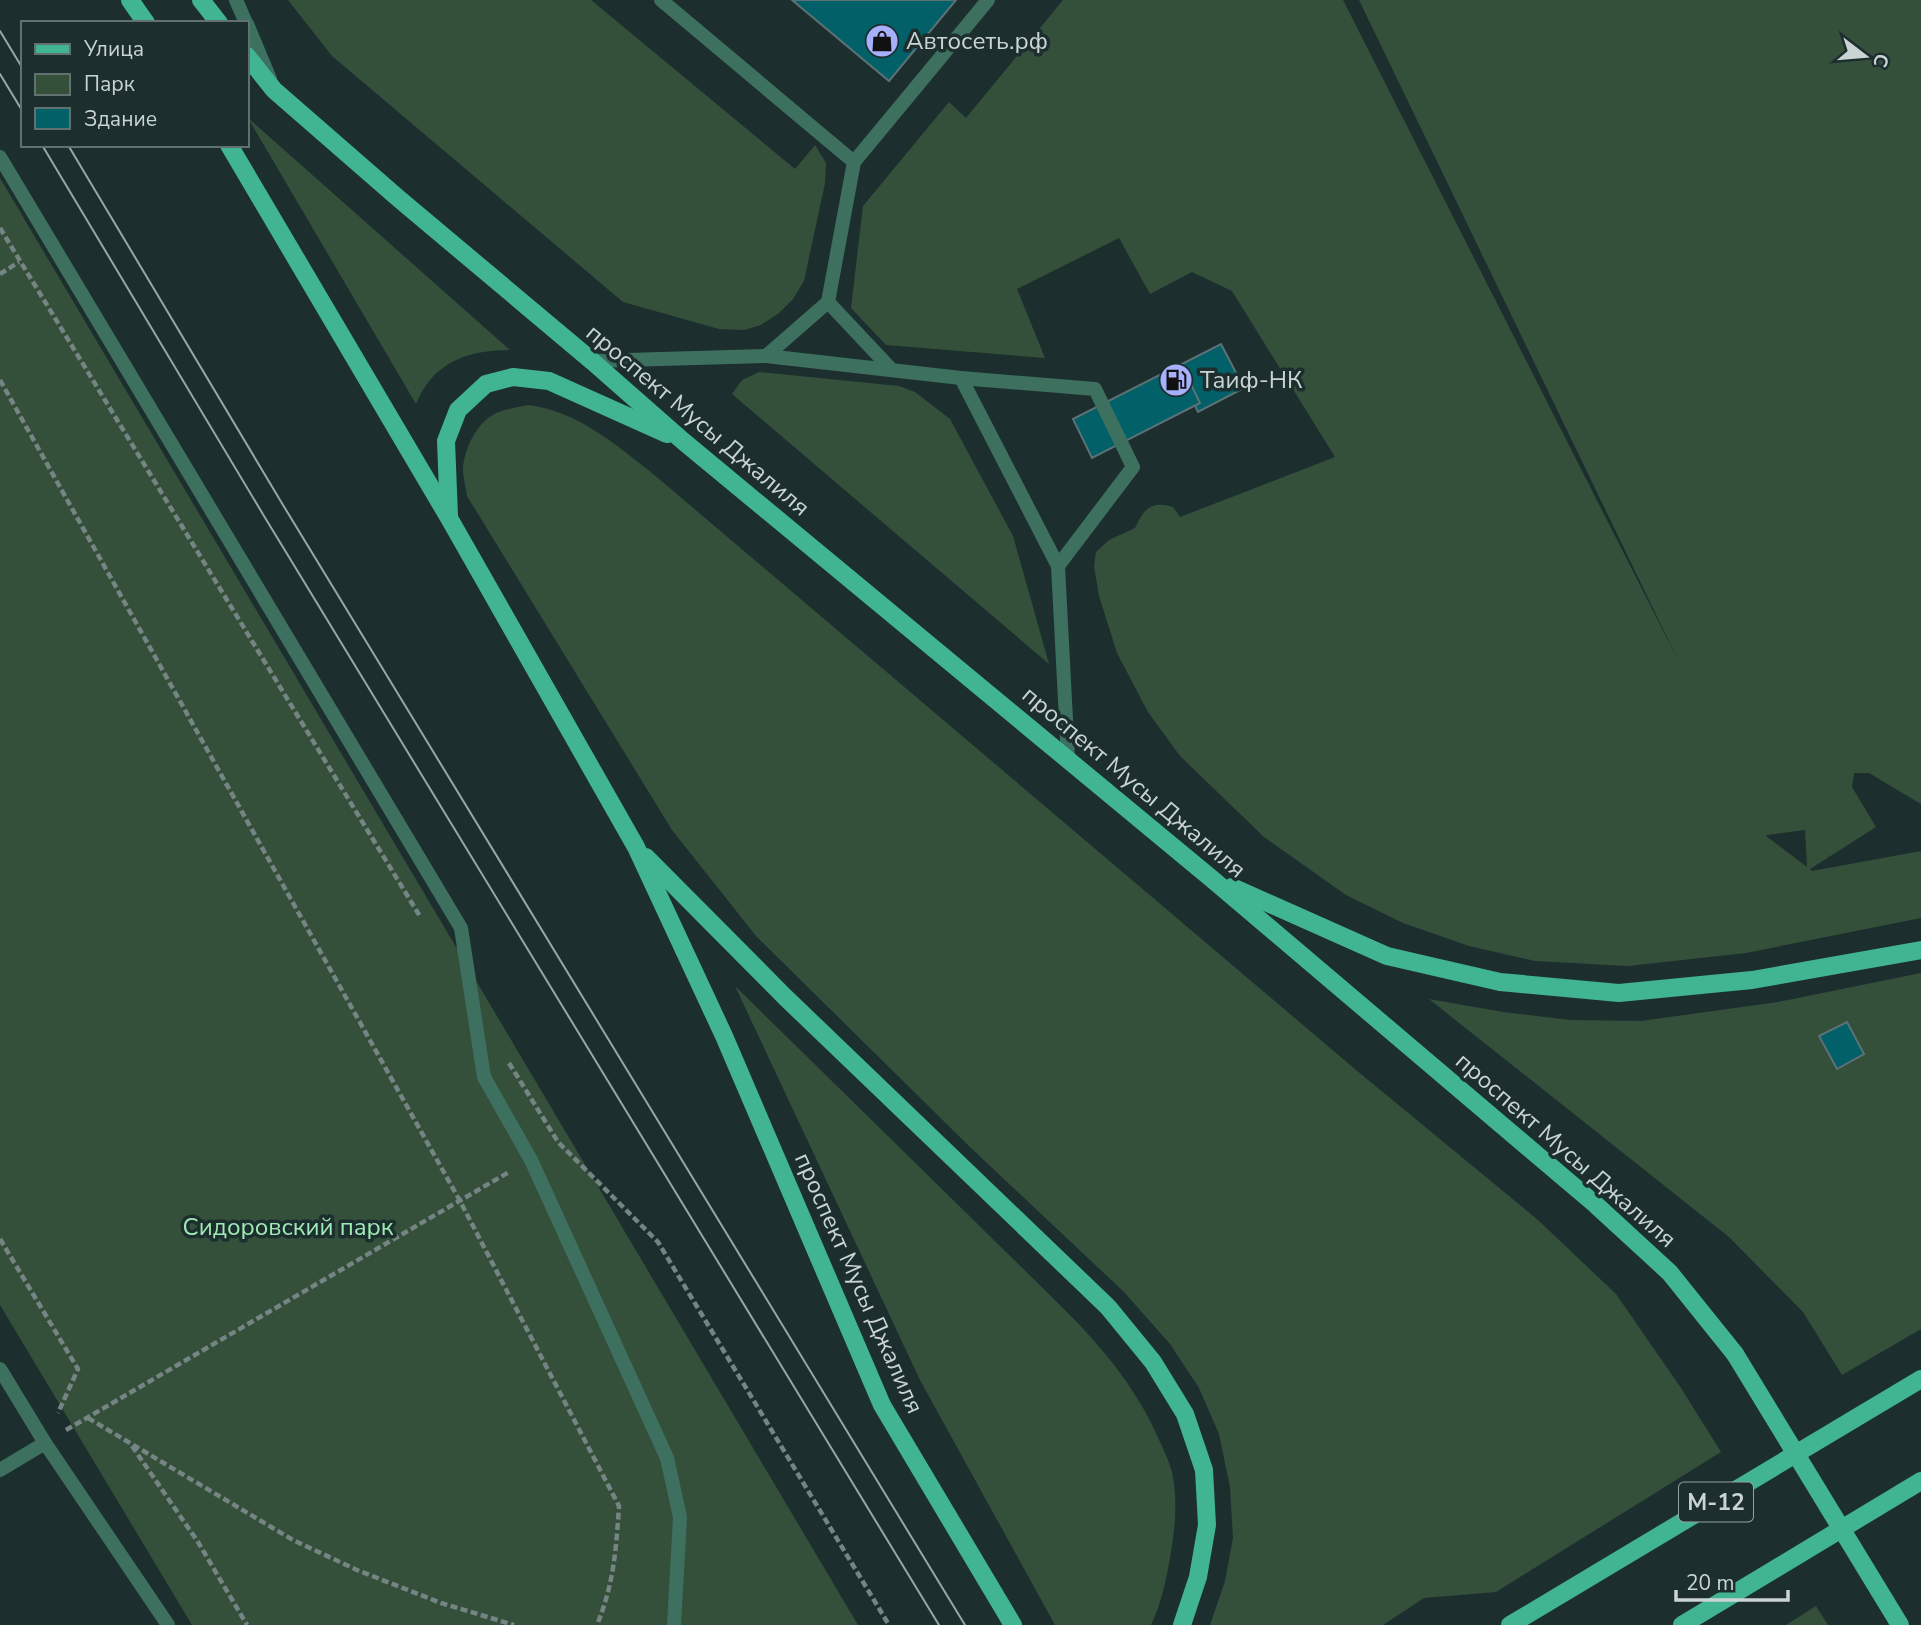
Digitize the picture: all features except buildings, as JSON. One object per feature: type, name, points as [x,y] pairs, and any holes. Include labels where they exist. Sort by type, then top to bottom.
[{"type":"main road","points":[[130,0],[145,21]]},
{"type":"main road","points":[[201,0],[217,21]]},
{"type":"main road","name":"проспект Мусы Джалиля","points":[[248,57],[274,90],[398,198],[683,441],[1212,879],[1596,1205],[1670,1273],[1735,1354],[1900,1625]]},
{"type":"main road","name":"проспект Мусы Джалиля","points":[[230,147],[449,518],[636,847],[729,1048],[882,1405],[1013,1625]]},
{"type":"main road","points":[[449,518],[446,441],[458,410],[486,384],[513,377],[549,381],[683,441]]},
{"type":"main road","points":[[636,847],[785,997],[1108,1307],[1153,1362],[1185,1414],[1204,1471],[1207,1525],[1198,1577],[1182,1625]]},
{"type":"main road","points":[[1212,879],[1387,956],[1513,983],[1619,993],[1752,980],[1921,950]]},
{"type":"main road","name":"М-12","points":[[1510,1625],[1921,1379]]},
{"type":"main road","points":[[1682,1625],[1921,1481]]},
{"type":"street","points":[[236,0],[245,21]]},
{"type":"street","points":[[661,0],[855,162]]},
{"type":"street","points":[[766,356],[828,302],[855,162],[988,0]]},
{"type":"street","points":[[248,29],[274,90]]},
{"type":"street","points":[[0,157],[461,928],[484,1077],[531,1160],[667,1458],[680,1517],[674,1625]]},
{"type":"street","points":[[828,302],[891,369]]},
{"type":"street","points":[[592,361],[766,356],[961,378],[1095,388],[1133,467],[1058,566]]},
{"type":"street","points":[[961,378],[1058,566],[1068,758]]},
{"type":"street","points":[[0,1369],[45,1443],[169,1625]]},
{"type":"street","points":[[0,1470],[45,1443]]},
{"type":"path","points":[[0,274],[19,262]]},
{"type":"path","points":[[0,380],[460,1201],[619,1506],[616,1552],[607,1599],[597,1625]]},
{"type":"path","points":[[45,1443],[558,1142]]},
{"type":"path","points":[[0,1239],[78,1368],[45,1443]]},
{"type":"path","points":[[88,1418],[304,1545],[357,1570],[441,1603],[514,1625]]},
{"type":"path","points":[[130,1443],[198,1542],[247,1625]]},
{"type":"green space","points":[[288,0],[591,0],[795,169],[815,145],[826,163],[825,183],[804,281],[793,299],[779,313],[761,325],[744,330],[719,329],[623,302],[332,56]]},
{"type":"green space","points":[[1063,0],[1343,0],[1679,662],[1359,0],[1921,0],[1921,804],[1869,773],[1854,773],[1852,787],[1876,827],[1810,869],[1812,871],[1921,851],[1921,918],[1746,953],[1628,966],[1535,961],[1469,946],[1403,923],[1346,895],[1264,837],[1180,756],[1148,712],[1117,653],[1099,596],[1094,566],[1096,552],[1109,540],[1135,528],[1145,511],[1154,506],[1173,507],[1180,517],[1335,457],[1232,291],[1192,272],[1150,294],[1119,238],[1017,289],[1045,358],[886,345],[851,308],[863,206],[949,102],[966,118]],"holes":[[[1805,830],[1807,867],[1766,836]]]},
{"type":"green space","points":[[248,118],[510,350],[480,353],[454,361],[432,378],[416,404]]},
{"type":"green space","name":"Сидоровский парк","points":[[0,178],[858,1625],[192,1625],[0,1305]]},
{"type":"green space","points":[[759,372],[899,386],[915,392],[950,419],[1013,536],[1049,664],[732,394],[742,380]]},
{"type":"green space","points":[[528,405],[563,414],[594,430],[652,473],[1356,1070],[1538,1220],[1616,1294],[1681,1388],[1721,1452],[1496,1592],[1424,1598],[1383,1625],[1210,1625],[1225,1581],[1233,1538],[1230,1487],[1219,1434],[1199,1388],[1170,1344],[1124,1292],[971,1148],[756,936],[672,830],[467,496],[464,462],[475,432],[485,420],[495,414]]},
{"type":"green space","points":[[1921,973],[1921,1329],[1842,1375],[1803,1312],[1729,1237],[1429,999],[1570,1020],[1641,1021],[1778,1002]]},
{"type":"green space","points":[[735,986],[1063,1308],[1092,1338],[1130,1387],[1165,1453],[1172,1472],[1175,1493],[1174,1526],[1168,1567],[1151,1625],[1055,1625],[920,1380]]},
{"type":"green space","points":[[1816,1606],[1828,1625],[1786,1625]]},
{"type":"tram line","points":[[0,31],[21,66]]},
{"type":"tram line","points":[[0,74],[21,109]]},
{"type":"tram line","points":[[43,147],[264,516],[939,1625]]},
{"type":"tram line","points":[[69,147],[283,505],[965,1625]]},
{"type":"place","name":"Автосеть.рф","points":[[882,41]]},
{"type":"place","name":"Таиф-НК","points":[[1176,380]]}]
